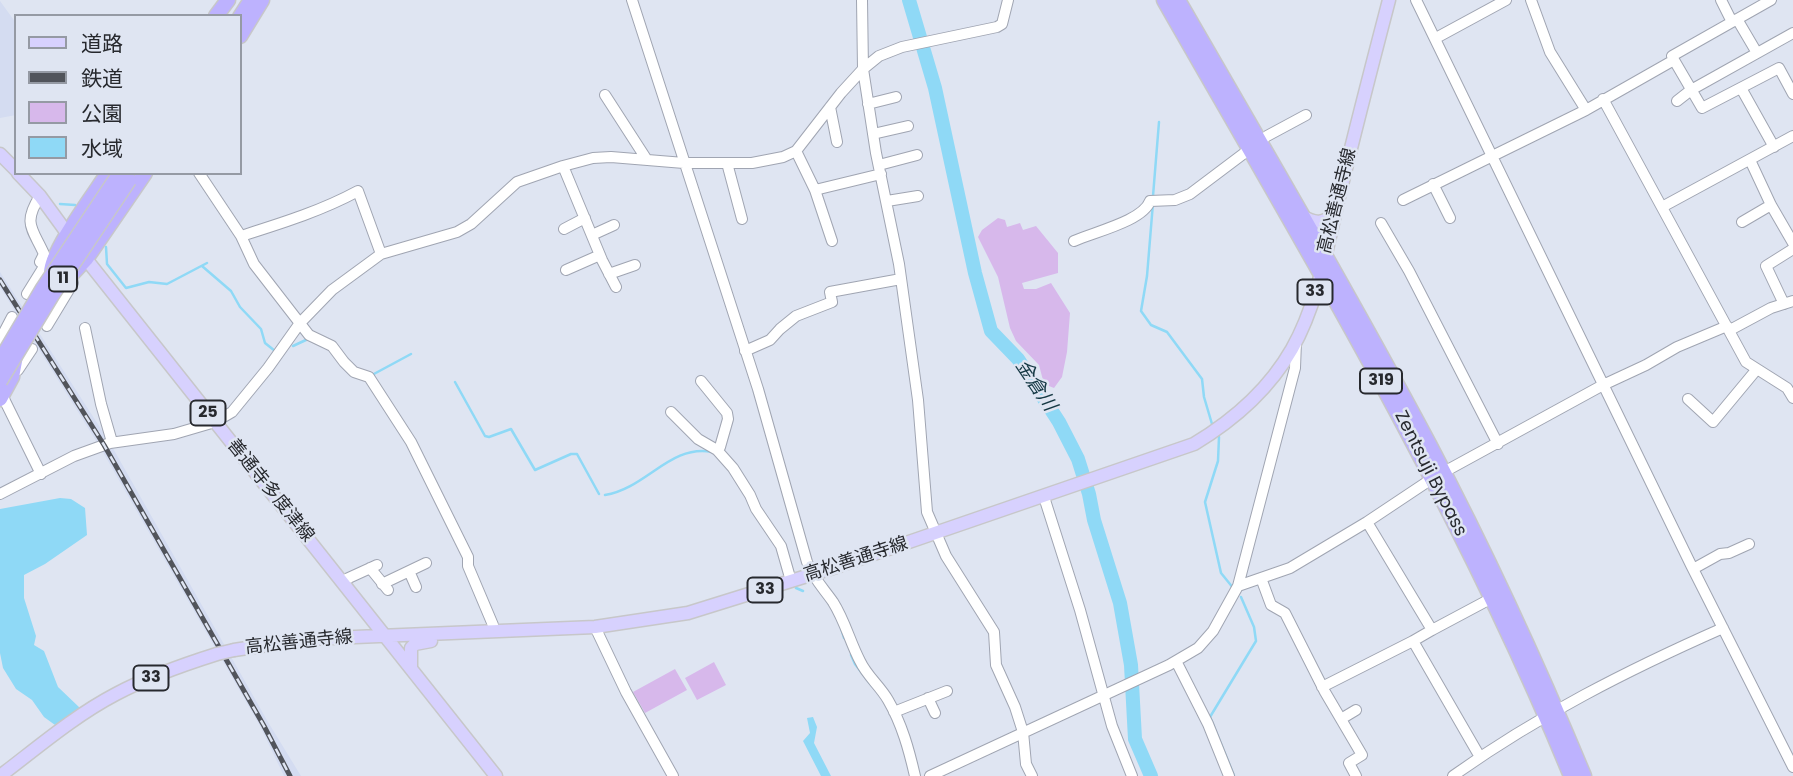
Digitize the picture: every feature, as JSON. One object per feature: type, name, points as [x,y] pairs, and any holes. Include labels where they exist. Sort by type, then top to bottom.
[{"type":"highway","points":[[242,33],[262,0]]},
{"type":"highway","name":"Zentsuji Bypass","points":[[1164,0],[1325,256],[1438,476],[1492,598],[1584,776]]},
{"type":"highway","name":"Zentsuji Bypass","points":[[1178,0],[1320,272],[1491,569],[1551,712],[1571,776]]},
{"type":"highway","points":[[107,175],[46,263],[53,283],[71,275],[86,259],[144,175]]},
{"type":"highway","name":"11","points":[[2,378],[42,290],[128,176]]},
{"type":"highway","points":[[2,378],[8,354],[21,348]]},
{"type":"main road","name":"高松善通寺線","points":[[0,776],[88,710],[116,694],[217,654],[307,639],[595,627],[688,613],[811,575],[1194,444],[1230,421],[1259,395],[1296,341],[1310,307],[1325,256],[1389,0]]},
{"type":"main road","name":"善通寺多度津線","points":[[0,154],[14,169]]},
{"type":"main road","name":"善通寺多度津線","points":[[20,175],[40,196],[86,259],[496,776]]},
{"type":"main road","points":[[1302,216],[1320,223],[1335,213]]},
{"type":"main road","points":[[1310,307],[1327,302],[1341,309]]},
{"type":"main road","points":[[307,639],[321,635],[363,632],[368,622],[366,610]]},
{"type":"main road","points":[[411,669],[411,648],[415,644],[462,637],[472,632]]},
{"type":"main road","points":[[398,652],[398,641],[404,635]]},
{"type":"street","points":[[632,0],[745,351],[811,575],[833,602],[861,663],[887,698],[909,749],[915,776]]},
{"type":"street","points":[[862,0],[863,69],[901,279],[918,400],[927,512],[934,533],[994,632],[996,665],[1023,732],[1026,764],[1032,776]]},
{"type":"street","points":[[0,494],[74,456],[112,442],[174,434],[215,422],[232,412],[300,323],[332,290],[381,254],[457,232],[489,209],[517,182],[563,166],[602,158],[727,163],[768,161],[796,151],[863,69],[879,56],[902,47],[997,27],[1002,24],[1008,0]]},
{"type":"street","points":[[1416,0],[1693,569],[1793,767]]},
{"type":"street","points":[[1436,38],[1506,0]]},
{"type":"street","points":[[1531,0],[1550,52],[1586,110]]},
{"type":"street","points":[[1721,0],[1757,54]]},
{"type":"street","points":[[1771,0],[1672,56],[1702,108],[1779,68],[1793,94]]},
{"type":"street","points":[[1677,101],[1691,90],[1793,33]]},
{"type":"street","points":[[1403,200],[1586,110],[1674,60]]},
{"type":"street","points":[[1741,88],[1774,147]]},
{"type":"street","points":[[605,95],[648,160]]},
{"type":"street","points":[[868,104],[896,97]]},
{"type":"street","points":[[1603,99],[1746,362],[1787,388],[1793,398]]},
{"type":"street","points":[[831,107],[837,142]]},
{"type":"street","points":[[1074,241],[1145,211],[1152,200],[1175,200],[1190,194],[1255,146],[1306,115]]},
{"type":"street","points":[[873,134],[908,126]]},
{"type":"street","points":[[1662,207],[1793,136]]},
{"type":"street","points":[[796,151],[816,190],[832,241]]},
{"type":"street","points":[[816,190],[917,155]]},
{"type":"street","points":[[1750,160],[1793,243]]},
{"type":"street","points":[[727,163],[742,219]]},
{"type":"street","points":[[563,166],[616,287]]},
{"type":"street","points":[[200,175],[241,236],[254,264],[309,335],[332,346],[354,372],[369,377],[411,442],[468,557],[468,566],[493,625]]},
{"type":"street","points":[[1433,184],[1450,218]]},
{"type":"street","points":[[241,236],[292,220],[358,191],[381,254]]},
{"type":"street","points":[[27,294],[46,265],[44,254],[32,234],[30,224],[31,214],[40,196]]},
{"type":"street","points":[[887,201],[918,196]]},
{"type":"street","points":[[1742,222],[1771,205]]},
{"type":"street","points":[[564,229],[585,219]]},
{"type":"street","points":[[1381,223],[1409,271],[1498,444]]},
{"type":"street","points":[[592,234],[614,225]]},
{"type":"street","points":[[1730,330],[1788,302],[1766,266],[1793,250]]},
{"type":"street","points":[[566,270],[600,255]]},
{"type":"street","points":[[46,263],[71,275],[73,283],[47,326]]},
{"type":"street","points":[[609,274],[635,265]]},
{"type":"street","points":[[745,351],[770,340],[796,316],[832,302],[830,292],[901,279]]},
{"type":"street","points":[[0,340],[12,317]]},
{"type":"street","points":[[1238,586],[1290,568],[1438,476],[1603,385],[1677,347],[1727,326],[1730,330]]},
{"type":"street","points":[[85,328],[112,442]]},
{"type":"street","points":[[930,776],[1176,661],[1198,648],[1213,631],[1238,586],[1290,389],[1297,353],[1296,341]]},
{"type":"street","points":[[21,348],[18,370],[2,378],[41,474]]},
{"type":"street","points":[[1688,399],[1713,422],[1757,369]]},
{"type":"street","points":[[1271,380],[1283,378],[1290,389]]},
{"type":"street","points":[[701,381],[727,413],[728,419],[720,447],[716,450]]},
{"type":"street","points":[[671,412],[698,439],[716,450],[741,480],[756,509],[781,546],[791,581]]},
{"type":"street","points":[[1045,496],[1112,726],[1132,776]]},
{"type":"street","points":[[1367,522],[1432,630]]},
{"type":"street","points":[[1693,569],[1720,554],[1749,544]]},
{"type":"street","points":[[342,581],[373,566],[385,587],[426,563]]},
{"type":"street","points":[[409,571],[416,587]]},
{"type":"street","points":[[1261,578],[1270,605],[1285,613],[1322,688],[1363,755],[1349,763],[1356,776]]},
{"type":"street","points":[[1322,688],[1492,598]]},
{"type":"street","points":[[595,627],[626,692],[673,776]]},
{"type":"street","points":[[1453,776],[1551,712],[1669,651],[1723,628]]},
{"type":"street","points":[[1413,641],[1480,757]]},
{"type":"street","points":[[1176,661],[1208,724],[1229,776]]},
{"type":"street","points":[[894,712],[947,691]]},
{"type":"street","points":[[928,698],[935,713]]},
{"type":"street","points":[[1341,719],[1356,710]]},
{"type":"shaded area","points":[[0,1],[14,20],[14,115],[0,118]]},
{"type":"shaded area","points":[[0,272],[110,443],[301,776],[284,776],[260,726],[100,447],[0,287]]},
{"type":"green space","points":[[998,218],[1005,220],[1007,227],[1020,223],[1023,230],[1036,226],[1058,253],[1058,273],[1022,283],[1024,289],[1036,289],[1051,283],[1070,313],[1062,377],[1054,388],[1044,384],[1039,365],[1016,341],[1010,328],[998,277],[978,237],[982,230]]},
{"type":"green space","points":[[714,662],[726,685],[697,700],[685,678]]},
{"type":"green space","points":[[675,669],[687,690],[645,713],[633,692]]},
{"type":"water","points":[[60,498],[71,499],[85,508],[87,535],[24,575],[24,598],[36,636],[34,645],[44,651],[58,687],[80,708],[55,725],[44,717],[32,700],[16,689],[3,668],[0,653],[0,509]]},
{"type":"water","points":[[813,717],[817,727],[814,743],[831,776],[821,776],[803,741],[810,733],[807,718]]},
{"type":"waterway","name":"金倉川","points":[[909,0],[935,88],[975,273],[991,331],[1018,359],[1059,422],[1078,459],[1089,494],[1094,520],[1120,603],[1131,665],[1135,739],[1151,776]]},
{"type":"waterway","points":[[1153,196],[1159,122]]},
{"type":"waterway","points":[[1153,203],[1141,311],[1151,325],[1167,332],[1202,379],[1212,424]]},
{"type":"waterway","points":[[60,204],[75,205]]},
{"type":"waterway","points":[[106,247],[107,264],[126,288],[149,282],[167,284],[207,263]]},
{"type":"waterway","points":[[202,266],[231,291],[240,307],[261,329],[265,343],[275,351]]},
{"type":"waterway","points":[[293,346],[308,339]]},
{"type":"waterway","points":[[372,375],[411,354]]},
{"type":"waterway","points":[[455,382],[485,436],[511,429],[535,470],[571,454],[577,454],[599,494]]},
{"type":"waterway","points":[[1219,437],[1218,461],[1205,502],[1221,573],[1234,589]]},
{"type":"waterway","points":[[605,495],[634,484],[683,454],[712,452]]},
{"type":"waterway","points":[[796,588],[803,591]]},
{"type":"waterway","points":[[1234,776],[1210,717],[1256,641],[1254,627],[1241,597]]},
{"type":"waterway","points":[[841,628],[844,638]]},
{"type":"waterway","points":[[851,655],[872,686]]},
{"type":"railway","points":[[0,280],[104,445],[290,776]]}]
